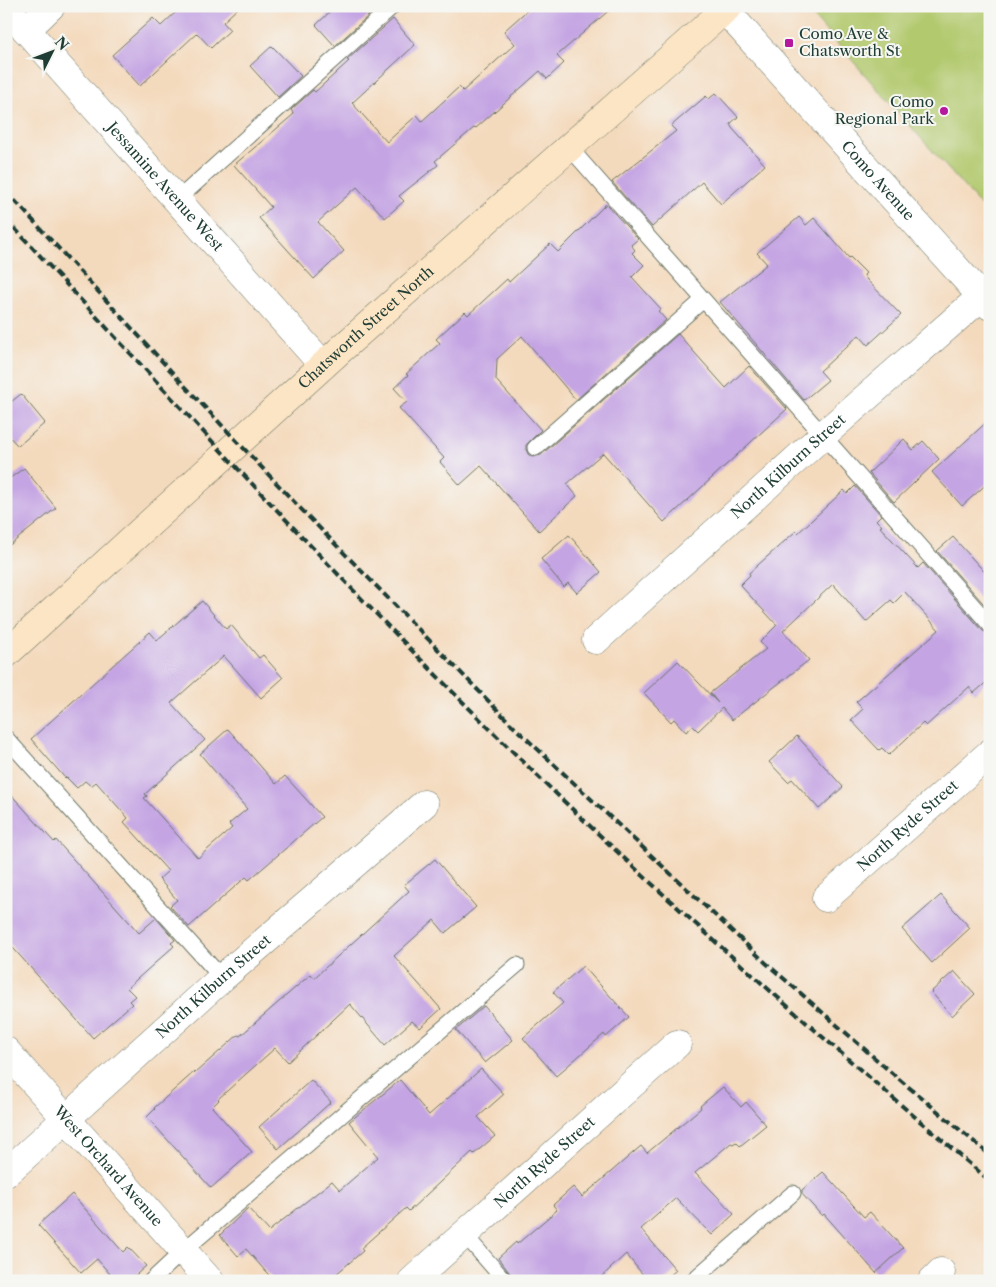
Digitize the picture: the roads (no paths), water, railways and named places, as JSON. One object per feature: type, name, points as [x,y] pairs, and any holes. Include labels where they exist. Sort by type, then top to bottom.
[{"type":"street","points":[[26,30],[51,6]]},
{"type":"street","name":"Jessamine Avenue West","points":[[6,7],[323,365]]},
{"type":"street","name":"Chatsworth Street North","points":[[6,654],[323,365],[727,8]]},
{"type":"street","name":"Como Avenue","points":[[727,8],[985,301]]},
{"type":"street","name":"North Kilburn Street","points":[[596,640],[822,436],[985,301]]},
{"type":"street","name":"North Ryde Street","points":[[826,898],[990,753]]},
{"type":"street","name":"North Kilburn Street","points":[[6,1173],[222,978],[424,804]]},
{"type":"street","name":"North Ryde Street","points":[[412,1281],[677,1044]]},
{"type":"street","name":"West Orchard Avenue","points":[[6,1051],[210,1281]]},
{"type":"lane","points":[[177,200],[393,6]]},
{"type":"lane","points":[[569,147],[990,625]]},
{"type":"lane","points":[[535,448],[703,300]]},
{"type":"lane","points":[[6,738],[222,978]]},
{"type":"lane","points":[[151,1281],[183,1251],[517,965]]},
{"type":"lane","points":[[692,1281],[792,1193]]},
{"type":"lane","points":[[464,1234],[506,1281]]},
{"type":"railway","points":[[6,191],[182,383],[300,508],[513,726],[766,963],[893,1074],[990,1155]]},
{"type":"railway","points":[[6,219],[313,548],[502,741],[621,855],[742,966],[990,1181]]},
{"type":"place","name":"Como Ave & Chatsworth St","points":[[789,43]]},
{"type":"place","name":"Como Regional Park","points":[[944,111]]}]
